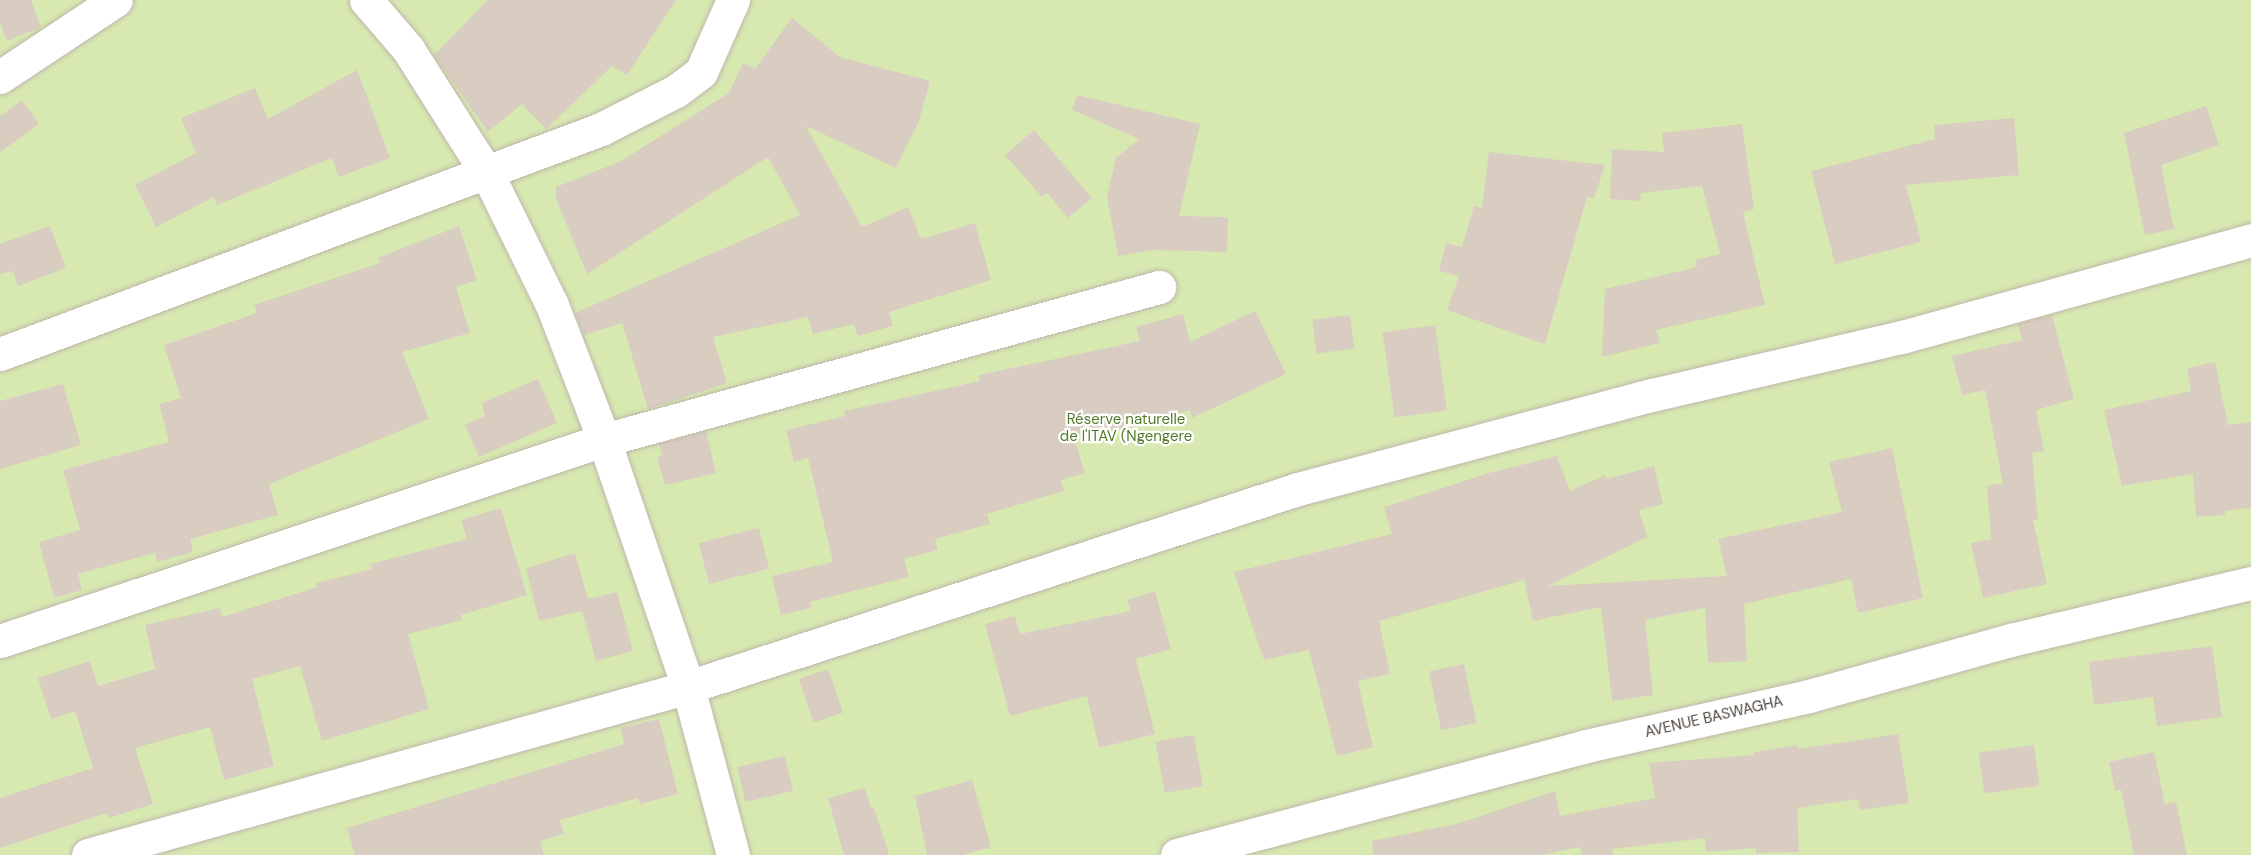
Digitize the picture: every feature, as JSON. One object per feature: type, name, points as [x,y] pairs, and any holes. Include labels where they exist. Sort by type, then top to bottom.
[{"type":"street","points":[[0,77],[116,0]]},
{"type":"street","points":[[366,0],[408,49],[488,175],[552,305],[604,440],[688,687],[734,855]]},
{"type":"street","points":[[0,354],[488,175],[602,129],[676,91],[701,72],[733,0]]},
{"type":"street","points":[[88,855],[688,687],[1298,489],[1652,395],[1902,338],[2251,240]]},
{"type":"street","points":[[0,641],[604,440],[1159,287]]},
{"type":"street","name":"AVENUE BASWAGHA","points":[[1177,855],[1586,746],[1809,696],[2011,640],[2251,583]]},
{"type":"green space","name":"Réserve naturelle de l'ITAV (Ngengere","points":[[0,0],[2251,0],[2251,855],[0,855]]},
{"type":"building","points":[[0,0],[31,0],[41,27],[7,41],[0,22]]},
{"type":"building","points":[[488,0],[676,0],[627,75],[612,66],[546,129],[522,104],[488,132],[434,55]]},
{"type":"building","points":[[792,18],[840,57],[930,81],[919,121],[896,168],[806,126],[862,227],[908,207],[921,239],[975,223],[991,280],[889,312],[893,326],[858,336],[854,324],[813,334],[808,317],[713,337],[727,383],[648,409],[622,323],[584,335],[575,313],[800,215],[768,157],[587,274],[556,199],[556,187],[621,161],[729,93],[743,63],[755,69]]},
{"type":"building","points":[[357,70],[390,158],[339,177],[332,158],[217,205],[214,197],[156,227],[135,185],[196,153],[181,118],[255,88],[268,119]]},
{"type":"building","points":[[1077,95],[1200,124],[1179,216],[1228,217],[1227,252],[1154,250],[1118,256],[1107,197],[1116,158],[1139,139],[1072,110]]},
{"type":"building","points":[[22,100],[39,124],[0,152],[0,116]]},
{"type":"building","points":[[2206,106],[2219,145],[2161,165],[2174,229],[2145,235],[2124,133]]},
{"type":"building","points":[[2014,118],[2019,175],[1906,185],[1921,242],[1835,264],[1811,171],[1935,139],[1934,125]]},
{"type":"building","points":[[1742,124],[1754,209],[1743,212],[1765,305],[1656,330],[1660,343],[1602,357],[1605,289],[1697,267],[1695,260],[1720,254],[1702,186],[1641,193],[1640,201],[1610,199],[1612,149],[1664,152],[1662,133]]},
{"type":"building","points":[[1034,130],[1092,198],[1068,218],[1047,193],[1042,197],[1005,155]]},
{"type":"building","points":[[1489,152],[1605,165],[1594,198],[1587,197],[1545,344],[1447,310],[1459,276],[1439,271],[1446,243],[1462,247],[1474,206],[1482,208]]},
{"type":"building","points":[[50,226],[66,268],[18,286],[13,271],[0,274],[0,244]]},
{"type":"building","points":[[459,226],[477,280],[456,287],[470,333],[402,352],[429,419],[269,484],[278,515],[190,539],[193,552],[157,562],[155,553],[78,574],[82,590],[54,598],[39,542],[80,530],[63,470],[169,442],[159,404],[181,398],[164,345],[257,313],[254,305],[380,263],[378,258]]},
{"type":"building","points":[[1255,311],[1286,374],[1192,418],[1190,410],[1075,441],[1085,473],[1061,480],[1064,491],[987,514],[990,524],[935,539],[938,550],[904,559],[909,577],[810,602],[811,608],[781,615],[772,576],[833,562],[808,458],[794,462],[786,430],[845,416],[844,411],[980,381],[979,375],[1140,341],[1136,327],[1183,314],[1190,342]]},
{"type":"building","points":[[1350,315],[1354,349],[1316,353],[1312,320]]},
{"type":"building","points":[[2052,315],[2074,399],[2036,410],[2044,451],[2032,453],[2038,519],[2033,520],[2047,584],[1983,598],[1971,543],[1991,539],[1987,485],[2003,484],[1985,390],[1962,395],[1952,356],[2022,340],[2018,324]]},
{"type":"building","points":[[1435,325],[1447,410],[1394,418],[1383,332]]},
{"type":"building","points":[[2215,362],[2228,425],[2251,422],[2251,508],[2225,511],[2225,515],[2196,517],[2193,474],[2122,486],[2104,410],[2191,391],[2187,368]]},
{"type":"building","points":[[538,379],[557,423],[479,457],[465,425],[485,416],[482,403]]},
{"type":"building","points":[[63,384],[81,445],[0,469],[0,401]]},
{"type":"building","points":[[706,431],[716,473],[665,485],[657,457],[662,456],[659,444]]},
{"type":"building","points":[[1892,448],[1923,598],[1858,613],[1851,579],[1744,604],[1747,661],[1708,663],[1705,608],[1645,620],[1653,695],[1612,701],[1601,607],[1533,621],[1524,580],[1379,621],[1390,674],[1358,681],[1373,747],[1337,756],[1309,650],[1264,660],[1234,572],[1392,534],[1384,507],[1489,473],[1557,456],[1570,491],[1605,475],[1607,479],[1654,466],[1663,504],[1639,510],[1647,537],[1548,586],[1727,576],[1718,539],[1842,512],[1829,462]]},
{"type":"building","points":[[501,508],[527,595],[461,615],[462,620],[408,634],[429,709],[322,741],[300,666],[252,679],[274,766],[224,780],[210,727],[135,748],[153,804],[109,818],[107,813],[0,848],[0,798],[93,768],[75,711],[51,719],[38,678],[90,661],[98,686],[155,669],[145,625],[220,608],[222,617],[317,587],[316,583],[372,569],[371,564],[467,539],[461,520]]},
{"type":"building","points":[[759,528],[769,569],[709,584],[699,543]]},
{"type":"building","points":[[575,553],[588,599],[617,592],[633,651],[596,661],[582,611],[539,621],[526,568]]},
{"type":"building","points":[[1155,591],[1171,649],[1136,659],[1155,734],[1099,748],[1087,696],[1010,716],[985,624],[1015,616],[1020,634],[1131,611],[1127,600]]},
{"type":"building","points":[[2212,646],[2222,717],[2157,726],[2153,697],[2094,705],[2089,662]]},
{"type":"building","points":[[1464,664],[1476,723],[1441,730],[1429,671]]},
{"type":"building","points":[[828,669],[843,712],[814,723],[799,679]]},
{"type":"building","points":[[659,719],[678,794],[640,804],[638,798],[560,820],[564,834],[540,841],[544,855],[355,855],[347,828],[624,744],[621,728]]},
{"type":"building","points":[[1898,734],[1909,803],[1860,810],[1858,799],[1797,808],[1799,852],[1756,853],[1756,848],[1706,852],[1705,838],[1612,849],[1613,855],[1582,855],[1580,847],[1541,855],[1373,855],[1372,841],[1460,823],[1555,791],[1560,816],[1655,798],[1649,763],[1754,755],[1754,752],[1797,745],[1798,749]]},
{"type":"building","points":[[1194,735],[1203,786],[1165,793],[1156,742]]},
{"type":"building","points":[[2034,745],[2040,786],[1984,793],[1979,753]]},
{"type":"building","points":[[2154,752],[2165,804],[2176,802],[2187,855],[2134,855],[2121,790],[2115,791],[2109,762]]},
{"type":"building","points":[[785,756],[793,791],[745,802],[737,767]]},
{"type":"building","points":[[972,780],[991,847],[962,855],[927,855],[915,796]]},
{"type":"building","points":[[865,788],[889,855],[844,855],[828,798]]}]
